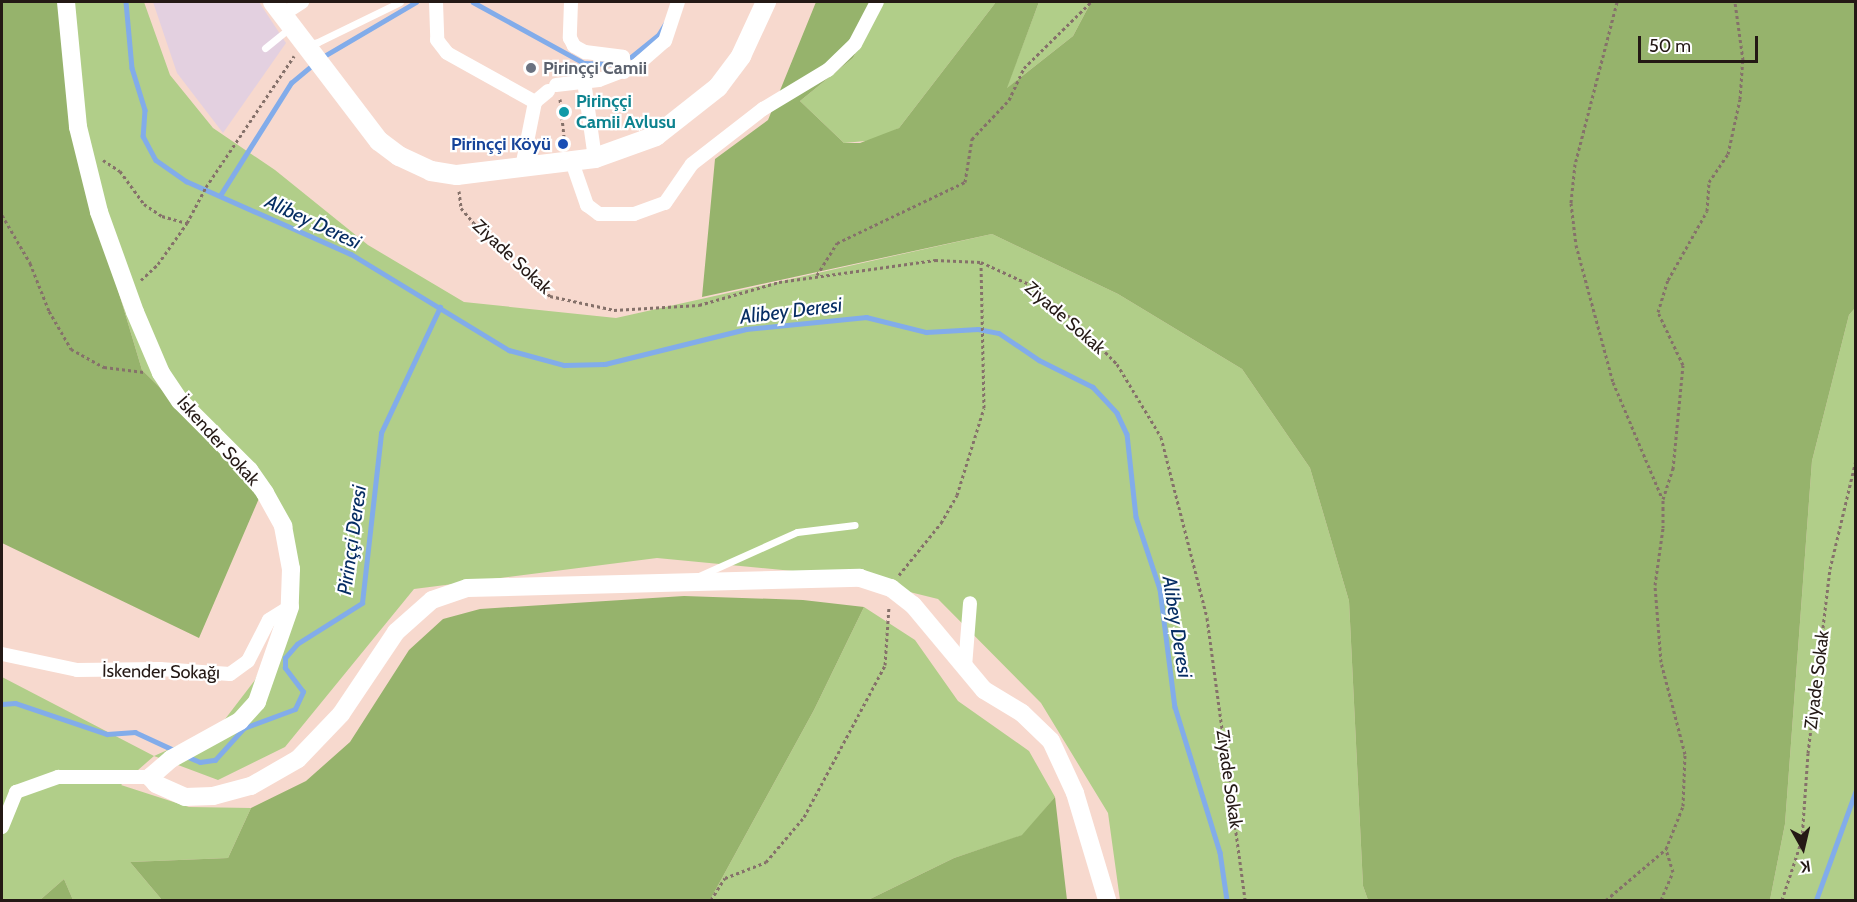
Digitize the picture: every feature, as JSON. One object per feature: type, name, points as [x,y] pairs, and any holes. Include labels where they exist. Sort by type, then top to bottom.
[{"type":"main road","points":[[281,15],[363,124],[393,151],[431,171],[457,175],[595,158],[656,136],[718,87],[741,56],[766,2]]},
{"type":"street","name":"İskender Sokak","points":[[66,2],[83,148],[99,212],[127,292],[161,373],[180,401],[249,470],[270,501],[283,526],[291,569],[290,608],[257,702],[240,721],[171,759],[150,777]]},
{"type":"street","points":[[281,15],[302,2]]},
{"type":"street","points":[[571,2],[570,38],[574,46],[585,52],[622,57],[624,72]]},
{"type":"street","points":[[522,167],[535,102],[553,89],[624,72],[664,41],[678,2]]},
{"type":"street","points":[[569,162],[587,204],[598,214],[634,214],[665,203],[692,164],[762,110],[828,70],[855,44],[877,2]]},
{"type":"street","points":[[436,3],[437,40],[447,53],[535,102]]},
{"type":"street","points":[[584,81],[595,158]]},
{"type":"street","points":[[2,827],[16,792],[58,777],[150,777],[170,793],[213,796],[251,786],[298,759],[341,714],[396,632],[432,600],[467,588],[690,580],[860,578],[891,588],[914,605],[984,690],[1022,713],[1051,741],[1076,793],[1107,900]]},
{"type":"street","points":[[965,667],[970,603]]},
{"type":"street","name":"İskender Sokağı","points":[[2,654],[77,670],[160,669],[230,674],[248,661],[268,620],[290,608]]},
{"type":"lane","points":[[306,49],[400,2]]},
{"type":"lane","points":[[265,48],[281,15]]},
{"type":"lane","points":[[690,580],[797,532],[855,525]]},
{"type":"path","points":[[817,275],[837,243],[965,182],[972,139],[1009,100],[1024,68],[1062,34],[1091,2]]},
{"type":"path","points":[[1617,2],[1575,164],[1571,203],[1576,245],[1613,382],[1663,499]]},
{"type":"path","points":[[1606,900],[1666,849],[1683,806],[1685,754],[1661,662],[1656,612],[1663,499],[1673,469],[1683,365],[1658,312],[1672,273],[1707,211],[1709,182],[1728,154],[1740,99],[1743,60],[1735,2]]},
{"type":"path","points":[[127,292],[158,264],[187,223],[216,171],[306,49]]},
{"type":"path","points":[[553,89],[560,99],[569,162]]},
{"type":"path","points":[[83,148],[120,171],[144,204],[162,216],[187,223]]},
{"type":"path","name":"Ziyade Sokak","points":[[457,175],[460,208],[490,242],[550,296],[614,309],[699,305],[778,282],[817,275],[935,260],[981,262],[1031,285],[1076,322],[1117,364],[1161,436],[1207,618],[1245,900]]},
{"type":"path","points":[[2,215],[30,262],[49,311],[71,348],[104,367],[161,373]]},
{"type":"path","points":[[711,900],[724,878],[766,862],[804,817],[885,665],[891,588],[957,495],[984,408],[985,318],[981,262]]},
{"type":"path","name":"Ziyade Sokak","points":[[1782,900],[1802,839],[1808,753],[1830,569],[1856,459]]},
{"type":"path","points":[[1661,900],[1672,872],[1666,849]]},
{"type":"shaded area","points":[[153,2],[259,2],[286,43],[223,133],[177,73]]},
{"type":"green space","points":[[2,2],[68,2],[86,183],[142,370],[263,489],[199,638],[2,543]]},
{"type":"green space","points":[[68,2],[144,2],[170,75],[213,128],[275,170],[368,245],[464,302],[616,318],[992,234],[1118,294],[1242,369],[1310,468],[1349,601],[1363,886],[1368,900],[1120,900],[1108,813],[1041,703],[938,599],[845,576],[657,558],[414,589],[285,747],[218,780],[154,756],[219,727],[255,680],[286,611],[284,542],[263,489],[142,370],[86,183]]},
{"type":"green space","points":[[816,2],[883,2],[853,58],[800,101],[844,143],[860,143],[899,128],[996,2],[1039,2],[1007,88],[1073,36],[1091,2],[1855,2],[1855,308],[1849,315],[1812,461],[1785,824],[1770,900],[1368,900],[1363,886],[1349,601],[1310,468],[1242,369],[1118,294],[992,234],[702,297],[715,159],[768,120]]},
{"type":"green space","points":[[883,2],[996,2],[899,128],[876,140],[844,143],[800,101],[853,58]]},
{"type":"green space","points":[[1039,2],[1091,2],[1073,36],[1006,89]]},
{"type":"green space","points":[[1855,308],[1855,900],[1770,900],[1785,824],[1812,461],[1849,315]]},
{"type":"green space","points":[[684,596],[803,600],[864,607],[814,710],[710,900],[162,900],[130,862],[228,858],[251,808],[306,781],[350,742],[409,650],[443,619],[480,609]]},
{"type":"green space","points":[[864,607],[915,640],[958,701],[1029,751],[1055,797],[1023,835],[954,858],[868,900],[710,900],[814,710]]},
{"type":"green space","points":[[2,677],[154,756],[121,785],[189,807],[251,808],[228,858],[130,862],[162,900],[73,900],[64,879],[40,900],[2,900]]},
{"type":"green space","points":[[1055,797],[1067,900],[868,900],[954,858],[1022,835]]},
{"type":"green space","points":[[64,879],[73,900],[40,900]]},
{"type":"waterway","name":"Alibey Deresi","points":[[126,2],[132,68],[145,110],[143,136],[156,160],[186,181],[351,254],[509,350],[564,365],[605,364],[746,329],[866,317],[926,332],[978,329],[999,333],[1039,360],[1093,387],[1117,413],[1127,434],[1136,517],[1160,589],[1175,707],[1220,852],[1227,900]]},
{"type":"waterway","points":[[321,58],[416,2]]},
{"type":"waterway","points":[[473,2],[584,63],[613,64]]},
{"type":"waterway","points":[[631,57],[659,34],[665,24]]},
{"type":"waterway","points":[[221,194],[291,83],[314,64]]},
{"type":"waterway","name":"Pirinççi Deresi","points":[[186,756],[200,762],[215,760],[244,728],[295,709],[303,692],[285,668],[285,658],[297,644],[362,603],[381,433],[440,307]]},
{"type":"waterway","name":"Pirinççi Deresi","points":[[2,704],[15,703],[107,734],[135,732],[176,751]]},
{"type":"waterway","name":"Alibey Deresi","points":[[1816,900],[1856,790]]},
{"type":"place","name":"Pirinççi Camii","points":[[531,68]]},
{"type":"place","name":"Pirinççi Camii Avlusu","points":[[564,112]]},
{"type":"place","name":"Pirinççi Köyü","points":[[563,144]]}]
